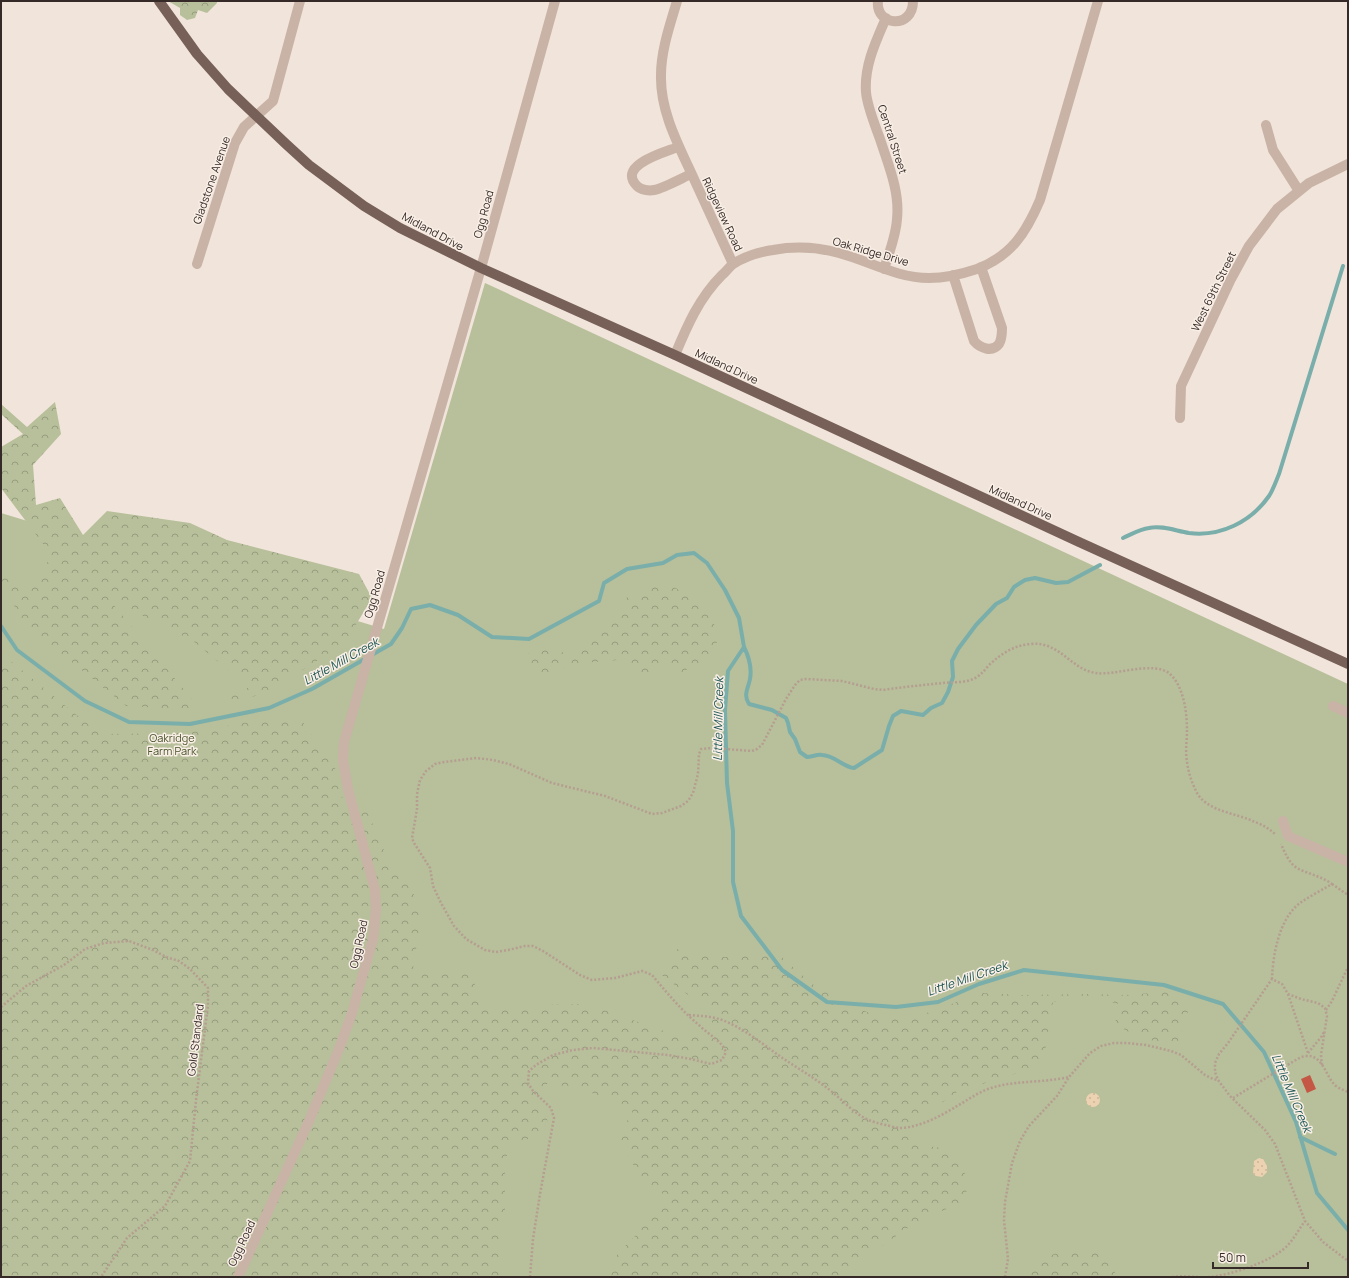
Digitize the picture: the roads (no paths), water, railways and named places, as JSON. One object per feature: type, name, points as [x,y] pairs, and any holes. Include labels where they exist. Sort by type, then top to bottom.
[{"type":"main road","name":"Midland Drive","points":[[159,1],[197,54],[228,89],[309,165],[364,206],[400,228],[480,268],[1348,664]]},
{"type":"street","name":"Gladstone Avenue","points":[[197,264],[235,143],[244,127],[274,101],[300,1]]},
{"type":"street","name":"Ogg Road","points":[[238,1277],[309,1121],[339,1049],[352,1013],[373,939],[376,910],[375,890],[348,789],[343,760],[344,742],[348,723],[382,610],[555,1]]},
{"type":"street","name":"Ridgeview Road","points":[[677,1],[666,38],[661,74],[662,94],[666,113],[678,147],[733,264]]},
{"type":"street","points":[[878,1],[879,9],[886,18],[897,22],[908,17],[912,13],[913,1]]},
{"type":"street","name":"Oak Ridge Drive","points":[[675,356],[688,324],[702,297],[733,264],[750,256],[766,251],[791,247],[818,249],[839,253],[884,269],[907,275],[929,278],[953,275],[981,267],[1005,254],[1020,238],[1031,220],[1040,200],[1098,1]]},
{"type":"street","name":"Central Street","points":[[884,269],[898,219],[897,197],[893,179],[866,93],[867,74],[874,46],[886,18]]},
{"type":"street","points":[[1266,124],[1273,150],[1299,190]]},
{"type":"street","name":"Ridgeview Road","points":[[678,147],[643,161],[635,167],[632,174],[633,180],[637,186],[645,190],[655,190],[692,174]]},
{"type":"street","name":"West 69th Street","points":[[1180,418],[1182,386],[1231,279],[1249,246],[1277,209],[1299,190],[1309,182],[1348,164]]},
{"type":"street","points":[[953,275],[974,340],[983,348],[994,348],[1000,343],[1002,328],[981,267]]},
{"type":"street","points":[[1333,706],[1348,713]]},
{"type":"street","points":[[1283,821],[1288,836],[1348,862]]},
{"type":"waterway","points":[[1123,538],[1142,529],[1154,527],[1189,533],[1212,533],[1234,526],[1262,505],[1270,494],[1279,474],[1343,266]]},
{"type":"waterway","name":"Little Mill Creek","points":[[1,626],[17,650],[85,701],[129,722],[190,724],[269,708],[312,689],[391,644],[402,628],[411,609],[430,605],[458,615],[492,637],[529,639],[599,601],[604,583],[627,569],[663,563],[677,555],[694,553],[707,563],[725,590],[739,618],[744,647],[728,671],[725,710],[727,783],[733,831],[733,882],[741,916],[782,970],[827,1002],[896,1007],[938,1002],[979,984],[1024,970],[1164,985],[1223,1004],[1264,1052],[1296,1122],[1317,1193],[1348,1230]]},
{"type":"waterway","points":[[744,647],[749,659],[751,675],[746,692],[746,698],[749,704],[772,710],[786,718],[790,732],[795,739],[800,752],[807,757],[819,755],[831,757],[846,766],[854,768],[882,750],[893,716],[901,711],[923,715],[931,708],[942,703],[948,692],[953,677],[952,661],[958,649],[976,625],[996,604],[1007,598],[1014,587],[1025,580],[1035,578],[1056,583],[1068,582],[1100,565]]},
{"type":"waterway","points":[[1300,1137],[1335,1154]]},
{"type":"park label","name":"Oakridge Farm Park","points":[[172,743]]}]
